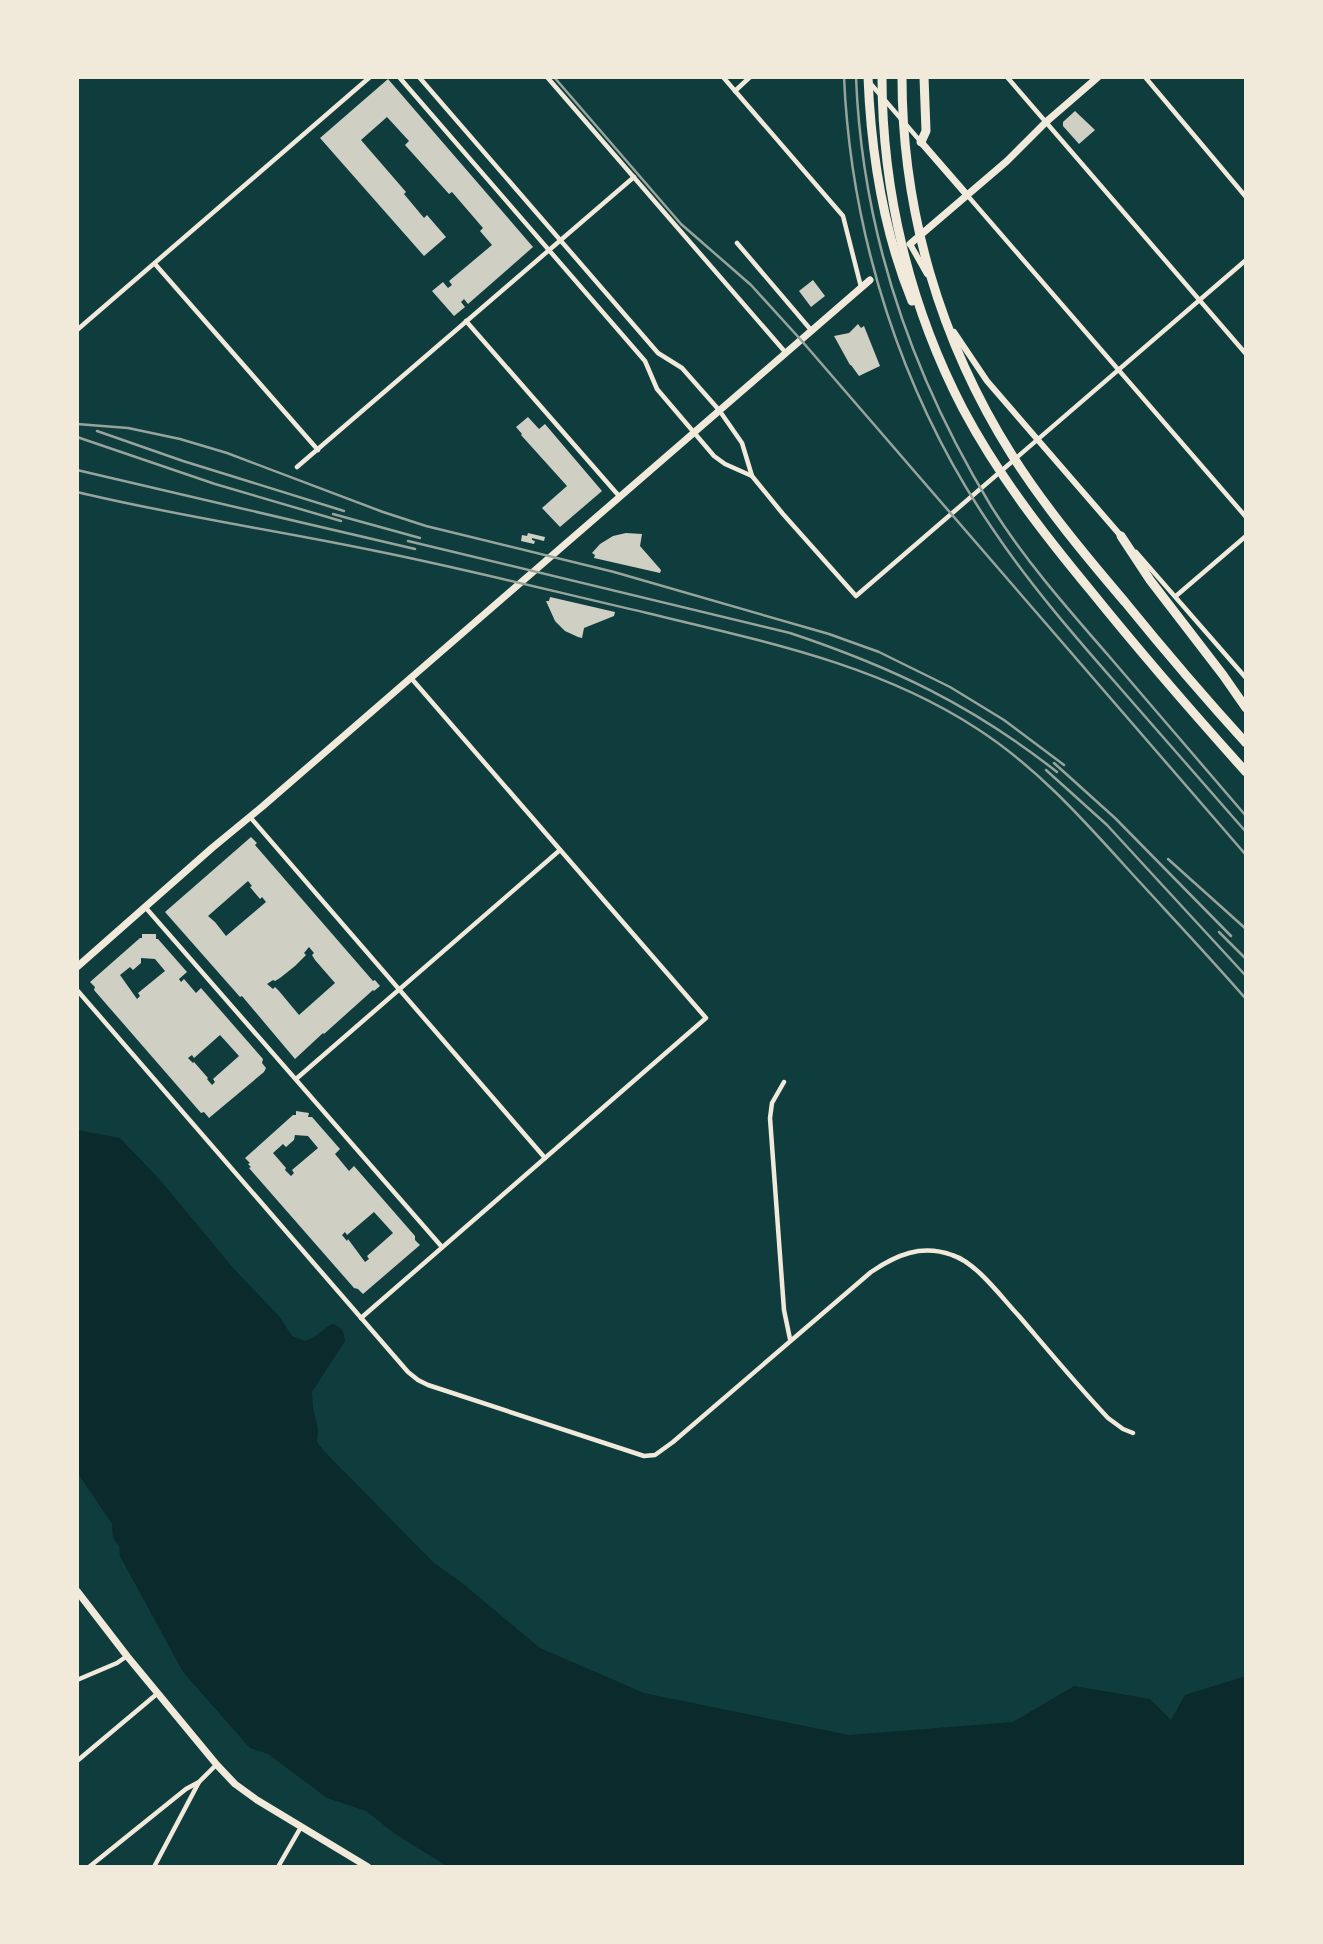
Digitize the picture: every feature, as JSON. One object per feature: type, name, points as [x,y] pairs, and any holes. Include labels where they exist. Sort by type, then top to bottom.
[{"type":"highway","points":[[866,77],[877,172],[890,237],[908,290],[974,430],[1051,543],[1246,772]]},
{"type":"highway","points":[[882,77],[889,178],[898,230],[914,288],[936,349]]},
{"type":"highway","points":[[902,77],[905,148],[915,215],[936,296],[966,371],[996,430],[1032,485],[1100,573],[1246,743]]},
{"type":"highway","points":[[921,142],[926,128],[924,77]]},
{"type":"highway","points":[[1121,536],[1150,580],[1246,708]]},
{"type":"main road","points":[[910,244],[1007,161],[1046,122],[1098,77]]},
{"type":"main road","points":[[921,142],[967,195]]},
{"type":"main road","points":[[77,967],[870,280]]},
{"type":"main road","points":[[77,1591],[217,1765],[242,1789],[368,1867]]},
{"type":"street","points":[[77,330],[370,77]]},
{"type":"street","points":[[399,77],[645,361],[657,389],[694,432],[719,460],[752,475]]},
{"type":"street","points":[[419,77],[658,354],[682,368],[719,410],[742,443],[752,475],[856,596],[1246,260]]},
{"type":"street","points":[[547,77],[786,353]]},
{"type":"street","points":[[723,77],[844,216],[861,288]]},
{"type":"street","points":[[735,91],[750,77]]},
{"type":"street","points":[[866,77],[921,142]]},
{"type":"street","points":[[1007,77],[1246,354]]},
{"type":"street","points":[[1144,77],[1246,197]]},
{"type":"street","points":[[297,467],[634,177]]},
{"type":"street","points":[[967,195],[1246,517]]},
{"type":"street","points":[[737,243],[811,331]]},
{"type":"street","points":[[910,244],[921,261],[951,326],[988,381],[1246,678]]},
{"type":"street","points":[[155,264],[318,450]]},
{"type":"street","points":[[466,321],[617,498]]},
{"type":"street","points":[[1176,596],[1246,536]]},
{"type":"street","points":[[361,1318],[706,1018],[411,678]]},
{"type":"street","points":[[250,817],[545,1158]]},
{"type":"street","points":[[296,1079],[560,849]]},
{"type":"street","points":[[146,908],[442,1247]]},
{"type":"street","points":[[77,990],[408,1372],[423,1383],[649,1456],[660,1453],[871,1272],[890,1259],[910,1251],[950,1254],[964,1260],[992,1286],[1108,1418],[1133,1433]]},
{"type":"street","points":[[784,1083],[772,1103],[770,1118],[784,1310],[790,1340]]},
{"type":"street","points":[[77,1679],[127,1656]]},
{"type":"street","points":[[77,1761],[158,1693]]},
{"type":"street","points":[[89,1867],[217,1765]]},
{"type":"street","points":[[154,1867],[199,1782]]},
{"type":"street","points":[[278,1867],[302,1826]]},
{"type":"water","points":[[77,1130],[120,1138],[161,1181],[234,1269],[279,1316],[292,1336],[305,1341],[331,1324],[341,1329],[345,1341],[312,1392],[318,1429],[317,1442],[434,1563],[540,1648],[644,1693],[849,1735],[1013,1722],[1074,1686],[1150,1699],[1171,1720],[1185,1695],[1246,1676],[1246,1867],[448,1867],[394,1833],[366,1811],[327,1798],[268,1754],[250,1748],[183,1672],[120,1556],[119,1546],[113,1538],[112,1524],[77,1472]]},
{"type":"building","points":[[388,79],[533,247],[468,304],[464,299],[461,302],[465,307],[454,316],[432,291],[443,282],[448,288],[452,285],[449,281],[492,245],[480,231],[483,228],[405,145],[409,141],[387,117],[361,140],[406,192],[404,194],[424,218],[427,215],[446,237],[424,256],[320,138]]},
{"type":"building","points":[[1075,111],[1095,130],[1079,144],[1063,126],[1063,122]]},
{"type":"building","points":[[813,280],[825,296],[811,307],[799,291]]},
{"type":"building","points":[[858,324],[861,328],[864,326],[880,366],[859,376],[834,336],[849,333]]},
{"type":"building","points":[[528,417],[539,429],[545,424],[602,491],[560,527],[542,508],[567,486],[516,427]]},
{"type":"building","points":[[528,533],[545,537],[544,541],[532,538],[534,544],[521,541],[522,535],[527,536]]},
{"type":"building","points":[[642,534],[640,546],[661,570],[660,573],[594,558],[592,553],[600,544],[613,536]]},
{"type":"building","points":[[550,597],[615,612],[614,616],[584,628],[582,638],[578,637],[565,631],[555,621],[546,601],[549,601]]},
{"type":"building","points":[[251,837],[257,843],[255,845],[380,986],[295,1059],[165,912]],"holes":[[[248,881],[260,899],[262,897],[266,902],[226,936],[208,916]],[[309,947],[315,960],[335,983],[299,1015],[275,987],[273,989],[267,984],[295,966],[306,955],[304,953]]]},
{"type":"building","points":[[142,934],[156,934],[156,939],[187,972],[179,979],[181,982],[184,979],[196,993],[201,988],[263,1059],[262,1063],[266,1068],[264,1072],[209,1118],[204,1112],[201,1113],[94,990],[95,987],[90,982],[142,938]],"holes":[[[141,958],[155,959],[165,971],[138,993],[140,996],[137,999],[120,975],[130,967],[133,970],[141,963]],[[220,1035],[239,1056],[213,1079],[215,1082],[212,1085],[188,1058],[192,1055],[194,1058]]]},
{"type":"building","points":[[296,1111],[309,1113],[308,1117],[312,1117],[340,1149],[335,1154],[349,1171],[354,1166],[420,1245],[363,1294],[354,1288],[249,1168],[250,1163],[245,1158],[296,1115]],"holes":[[[295,1135],[308,1136],[318,1148],[292,1170],[294,1173],[291,1176],[273,1153],[283,1144],[286,1147],[294,1140]],[[374,1212],[393,1233],[367,1256],[369,1259],[365,1262],[342,1235],[345,1232],[347,1235]]]},
{"type":"railway","points":[[554,77],[681,224],[751,285],[801,340],[1246,855]]},
{"type":"railway","points":[[844,77],[857,196],[870,255],[907,369],[960,477],[992,528],[1050,606],[1246,832]]},
{"type":"railway","points":[[856,77],[860,134],[880,246],[915,353],[962,456],[991,506],[1032,564],[1246,816]]},
{"type":"railway","points":[[77,424],[128,428],[180,439],[227,453],[426,526],[614,572],[829,634],[879,652],[950,687],[1004,720],[1064,765]]},
{"type":"railway","points":[[97,431],[344,511]]},
{"type":"railway","points":[[77,437],[215,484],[341,521]]},
{"type":"railway","points":[[77,470],[415,549]]},
{"type":"railway","points":[[77,492],[410,558],[647,613],[817,657],[898,687],[976,728],[1017,758],[1056,792],[1246,999]]},
{"type":"railway","points":[[333,514],[420,538]]},
{"type":"railway","points":[[408,541],[790,633],[827,646],[930,690],[994,727],[1057,772]]},
{"type":"railway","points":[[1054,763],[1115,818],[1231,936]]},
{"type":"railway","points":[[1046,770],[1107,825],[1246,976]]},
{"type":"railway","points":[[1168,859],[1246,929]]},
{"type":"railway","points":[[1219,932],[1246,959]]}]
